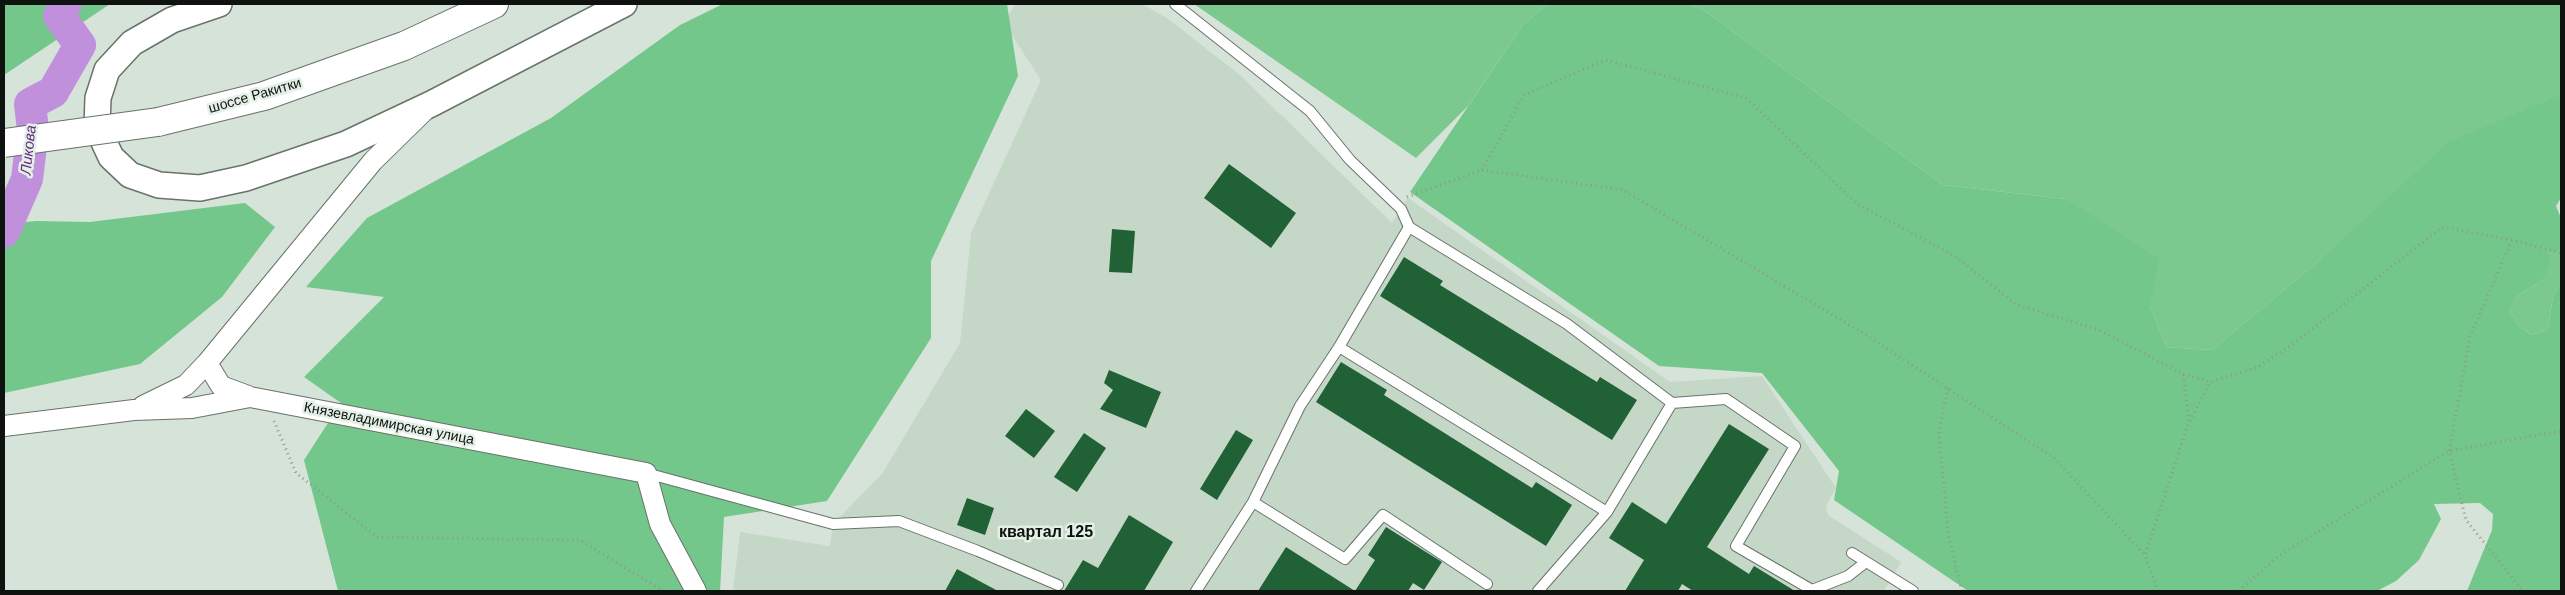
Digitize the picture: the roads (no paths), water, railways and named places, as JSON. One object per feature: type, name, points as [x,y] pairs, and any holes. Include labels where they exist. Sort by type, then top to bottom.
[{"type":"main road","name":"шоссе Ракитки","points":[[4,143],[158,122],[264,96],[404,46],[494,4]]},
{"type":"street","points":[[219,4],[172,20],[132,43],[107,70],[98,98],[97,127],[111,157],[130,174],[159,185],[200,188],[246,178],[346,144],[431,104],[624,4]]},
{"type":"street","points":[[134,410],[186,385],[207,363],[373,161],[431,104]]},
{"type":"street","points":[[207,363],[221,386],[258,398]]},
{"type":"street","name":"Князевладимирская улица","points":[[4,426],[134,410],[192,408],[258,398],[646,474]]},
{"type":"street","points":[[646,474],[660,524],[696,591]]},
{"type":"lane","points":[[1175,4],[1310,111],[1350,160],[1401,209],[1409,227],[1568,324],[1672,403],[1726,399],[1795,446],[1736,546],[1812,590],[1848,576],[1866,562]]},
{"type":"lane","points":[[1196,591],[1253,502],[1300,406],[1339,347],[1409,227]]},
{"type":"lane","points":[[1339,347],[1606,512]]},
{"type":"lane","points":[[1538,591],[1606,512],[1672,403]]},
{"type":"lane","points":[[646,474],[833,524],[899,521],[978,551],[1058,585]]},
{"type":"lane","points":[[1253,502],[1345,559],[1383,515],[1487,584]]},
{"type":"lane","points":[[1852,553],[1913,591]]},
{"type":"waterway","name":"Ликова","points":[[4,232],[27,179],[33,130],[30,104],[53,92],[80,45],[59,16],[66,4]]},
{"type":"district","name":"квартал 125","points":[[1046,533]]}]
